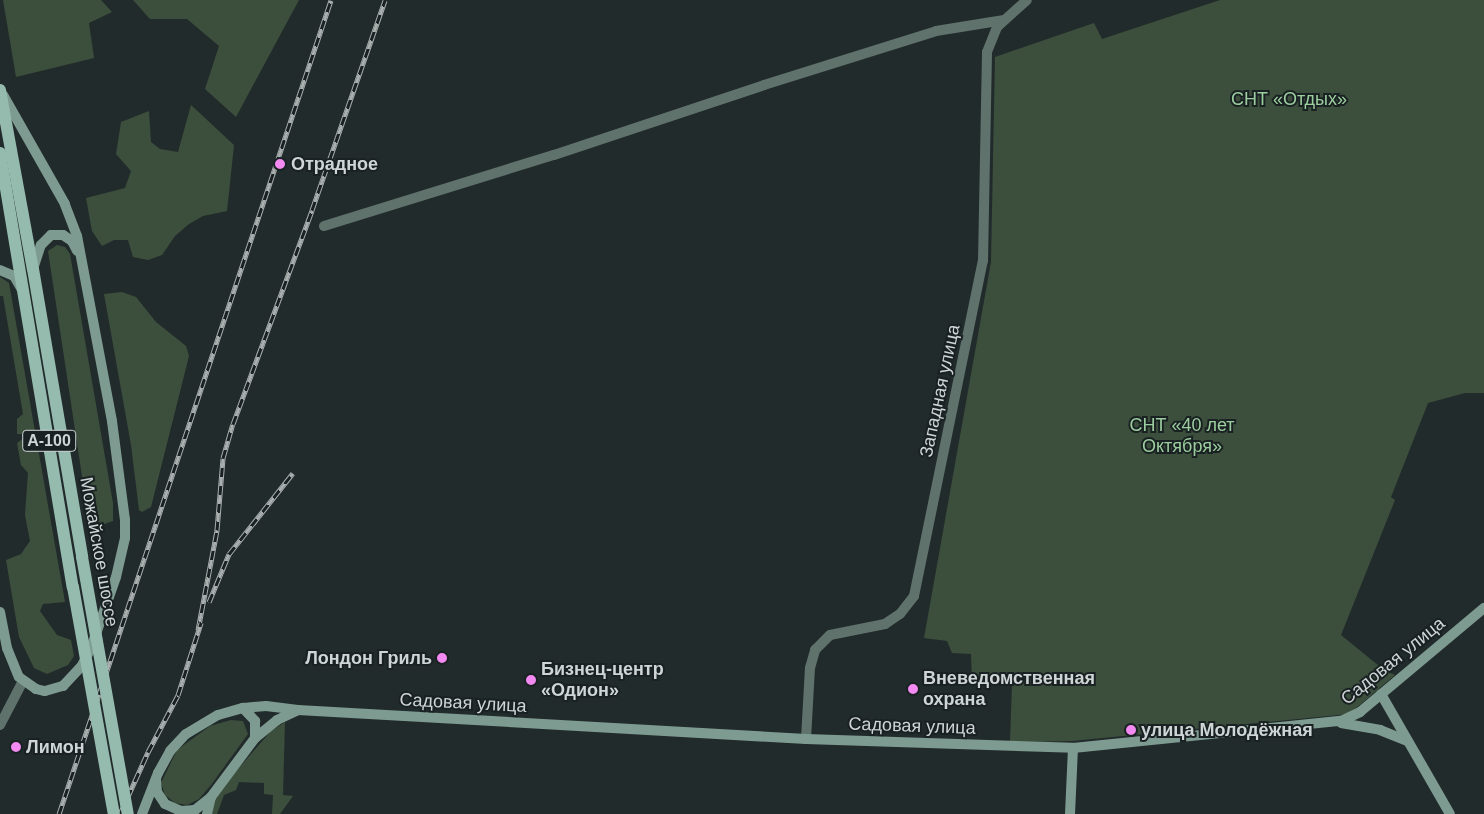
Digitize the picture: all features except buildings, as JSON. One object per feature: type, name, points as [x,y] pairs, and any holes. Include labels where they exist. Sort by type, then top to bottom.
[{"type":"main road","name":"Можайское шоссе","points":[[0,89],[128,814]]},
{"type":"main road","name":"Можайское шоссе","points":[[0,153],[73,586],[114,814]]},
{"type":"street","name":"Западная улица","points":[[806,739],[810,668],[815,650],[830,635],[885,624],[900,614],[914,596],[983,261],[987,52],[997,27],[1027,0]]},
{"type":"street","points":[[324,226],[554,155],[764,84],[927,34],[1005,20]]},
{"type":"street","points":[[0,89],[65,204],[77,236],[112,421],[122,488],[125,538],[116,577],[91,648],[72,679],[55,690],[36,689],[23,680],[11,662],[0,612]]},
{"type":"street","points":[[33,268],[40,245],[51,235],[63,234],[72,241],[82,263]]},
{"type":"street","points":[[0,270],[14,276],[24,295]]},
{"type":"street","name":"Садовая улица","points":[[142,814],[158,773],[170,752],[186,734],[218,715],[243,708],[266,706],[298,710],[806,739],[1074,748],[1333,722],[1352,718],[1484,608]]},
{"type":"street","points":[[0,725],[23,680]]},
{"type":"street","points":[[1381,694],[1450,814]]},
{"type":"street","points":[[243,708],[255,721],[255,738]]},
{"type":"street","points":[[158,773],[156,786],[160,799],[181,813],[195,810],[211,797],[255,738],[277,720],[298,710]]},
{"type":"street","points":[[1333,722],[1380,730],[1407,741]]},
{"type":"street","points":[[1070,814],[1074,748]]},
{"type":"street","points":[[208,814],[211,797]]},
{"type":"green space","points":[[3,0],[101,0],[112,12],[89,23],[94,58],[16,77]]},
{"type":"green space","points":[[133,0],[299,0],[236,117],[205,89],[219,46],[187,19],[150,19]]},
{"type":"green space","name":"СНТ «40 лет Октября»","points":[[1220,0],[1484,0],[1484,393],[1465,393],[1428,403],[1391,497],[1395,500],[1341,635],[1384,670],[1395,675],[1349,714],[1072,741],[1010,742],[1012,684],[972,683],[971,654],[952,653],[947,641],[924,638],[991,262],[995,57],[1094,23],[1102,39]]},
{"type":"green space","points":[[191,105],[234,145],[227,211],[203,216],[189,224],[175,236],[162,255],[148,260],[133,257],[128,240],[114,240],[102,246],[92,231],[86,198],[125,188],[131,171],[116,154],[121,122],[149,111],[151,142],[160,149],[178,152]]},
{"type":"green space","points":[[57,245],[65,247],[70,254],[113,503],[113,521],[90,529],[48,251]]},
{"type":"green space","points":[[0,277],[9,283],[65,602],[43,604],[40,611],[57,635],[71,640],[74,656],[68,665],[47,674],[34,668],[19,637],[6,560],[21,554],[30,541],[25,515],[28,473],[21,465],[17,443],[24,438],[22,434],[17,434],[17,419],[23,414],[3,296],[0,296]]},
{"type":"green space","points":[[122,292],[136,297],[156,322],[186,346],[189,356],[151,507],[142,512],[139,510],[131,445],[104,294]]},
{"type":"green space","points":[[231,720],[243,721],[248,734],[199,799],[187,805],[175,803],[165,795],[161,783],[177,750],[210,726]]},
{"type":"green space","points":[[285,722],[283,795],[293,796],[280,814],[272,814],[273,795],[264,794],[264,783],[239,782],[236,790],[224,795],[217,814],[212,814],[214,800],[224,785],[271,731]]},
{"type":"railway","points":[[59,814],[331,0]]},
{"type":"railway","points":[[198,630],[217,530],[223,458],[233,424],[312,210],[385,0]]},
{"type":"railway","points":[[209,602],[229,554],[293,473]]},
{"type":"railway","points":[[120,814],[148,752],[178,695],[201,623]]},
{"type":"place","name":"Отрадное","points":[[280,164]]},
{"type":"place","name":"Лондон Гриль","points":[[442,658]]},
{"type":"place","name":"Бизнец-центр «Одион»","points":[[531,680]]},
{"type":"place","name":"Вневедомственная охрана","points":[[913,689]]},
{"type":"place","name":"улица Молодёжная","points":[[1131,730]]},
{"type":"place","name":"Лимон","points":[[16,747]]},
{"type":"park label","name":"СНТ «Отдых»","points":[[1289,99]]}]
